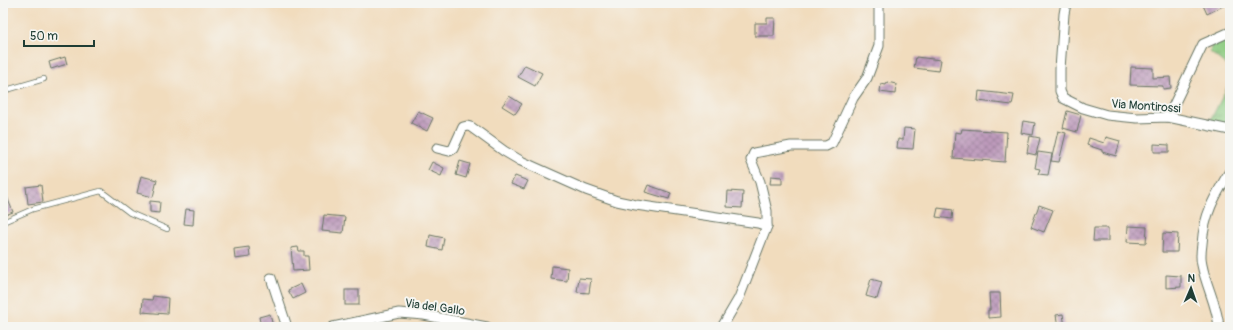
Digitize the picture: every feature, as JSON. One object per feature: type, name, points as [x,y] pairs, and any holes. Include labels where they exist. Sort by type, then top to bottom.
[{"type":"street","points":[[722,327],[739,298],[767,226],[767,211],[760,182],[751,160],[754,153],[791,146],[826,146],[832,143],[853,98],[867,78],[879,46],[879,3]]},
{"type":"street","name":"Via Montirossi","points":[[1066,3],[1060,69],[1060,91],[1063,98],[1083,108],[1107,115],[1137,118],[1168,117],[1230,130]]},
{"type":"street","points":[[1168,117],[1203,44],[1230,32]]},
{"type":"street","points":[[437,148],[449,151],[453,150],[456,147],[460,131],[463,127],[467,126],[471,127],[504,151],[521,161],[592,192],[617,201],[758,223],[767,226]]},
{"type":"street","points":[[1218,327],[1218,315],[1201,264],[1201,253],[1203,227],[1208,212],[1230,171]]},
{"type":"street","points":[[271,278],[287,327]]},
{"type":"street","name":"Via del Gallo","points":[[333,327],[399,313],[424,314],[487,327]]},
{"type":"street","points":[[369,319],[374,327]]},
{"type":"lane","points":[[3,91],[44,79]]},
{"type":"lane","points":[[3,222],[33,209],[101,191],[130,213],[167,229]]},
{"type":"green space","points":[[1230,35],[1230,68],[1210,52],[1212,43]]},
{"type":"green space","points":[[1230,82],[1230,126],[1209,123]]},
{"type":"building","points":[[1202,3],[1229,3],[1207,14]]},
{"type":"building","points":[[767,18],[775,18],[774,36],[755,36],[755,23],[767,23]]},
{"type":"building","points":[[65,57],[67,64],[51,69],[49,62]]},
{"type":"building","points":[[916,57],[941,60],[939,71],[914,68]]},
{"type":"building","points":[[525,65],[542,73],[535,86],[518,77]]},
{"type":"building","points":[[1131,67],[1153,68],[1153,78],[1170,77],[1171,88],[1163,89],[1163,86],[1130,85]]},
{"type":"building","points":[[887,82],[896,84],[895,94],[880,92],[881,84],[886,85]]},
{"type":"building","points":[[979,91],[1014,95],[1012,105],[978,101]]},
{"type":"building","points":[[509,96],[522,104],[515,114],[502,106]]},
{"type":"building","points":[[418,111],[433,118],[427,131],[411,123]]},
{"type":"building","points":[[1067,111],[1081,115],[1077,132],[1063,128]]},
{"type":"building","points":[[1023,121],[1035,123],[1033,135],[1021,133]]},
{"type":"building","points":[[904,128],[915,129],[913,149],[897,148],[898,139],[903,140]]},
{"type":"building","points":[[962,129],[1007,132],[1005,162],[953,158],[955,132],[961,133]]},
{"type":"building","points":[[1058,131],[1066,133],[1059,162],[1051,161]]},
{"type":"building","points":[[1030,136],[1040,138],[1036,155],[1027,153]]},
{"type":"building","points":[[1106,137],[1120,141],[1116,156],[1102,152],[1102,150],[1087,145],[1089,138],[1104,143]]},
{"type":"building","points":[[1154,144],[1169,145],[1169,152],[1154,152]]},
{"type":"building","points":[[1038,152],[1052,154],[1048,175],[1038,174],[1040,169],[1035,168]]},
{"type":"building","points":[[460,161],[470,164],[466,178],[456,175]]},
{"type":"building","points":[[432,162],[444,168],[441,176],[428,170]]},
{"type":"building","points":[[141,176],[157,180],[153,197],[137,193]]},
{"type":"building","points":[[515,176],[528,181],[524,189],[511,184]]},
{"type":"building","points":[[771,176],[782,177],[782,184],[770,184]]},
{"type":"building","points":[[41,185],[43,202],[28,204],[26,187]]},
{"type":"building","points":[[648,185],[671,193],[669,199],[645,192]]},
{"type":"building","points":[[3,187],[13,212],[3,216]]},
{"type":"building","points":[[728,191],[743,192],[742,208],[727,207]]},
{"type":"building","points":[[150,201],[160,202],[159,213],[150,212]]},
{"type":"building","points":[[1039,205],[1053,210],[1044,232],[1031,227]]},
{"type":"building","points":[[938,208],[953,210],[952,219],[936,217]]},
{"type":"building","points":[[186,209],[194,210],[193,225],[184,224]]},
{"type":"building","points":[[324,215],[345,217],[343,233],[322,231]]},
{"type":"building","points":[[1128,226],[1147,227],[1146,243],[1127,242]]},
{"type":"building","points":[[1094,228],[1108,228],[1108,241],[1093,241]]},
{"type":"building","points":[[1163,233],[1178,234],[1177,252],[1162,252]]},
{"type":"building","points":[[430,235],[444,238],[442,250],[428,247]]},
{"type":"building","points":[[249,247],[250,257],[235,259],[234,249]]},
{"type":"building","points":[[298,247],[299,251],[304,251],[304,256],[308,256],[309,270],[293,271],[291,248]]},
{"type":"building","points":[[552,266],[568,268],[567,281],[551,279]]},
{"type":"building","points":[[1166,275],[1181,276],[1181,287],[1166,288]]},
{"type":"building","points":[[579,278],[591,279],[589,293],[577,292]]},
{"type":"building","points":[[871,279],[882,282],[877,299],[866,296]]},
{"type":"building","points":[[301,284],[305,293],[293,299],[288,290]]},
{"type":"building","points":[[345,290],[359,290],[359,305],[345,305]]},
{"type":"building","points":[[989,293],[1000,293],[1001,317],[988,318],[988,310],[990,310]]},
{"type":"building","points":[[153,296],[168,298],[167,314],[142,312],[143,299],[152,300]]},
{"type":"building","points":[[270,314],[273,327],[261,327],[259,317]]},
{"type":"building","points":[[1063,314],[1065,327],[1058,327],[1056,315]]}]
